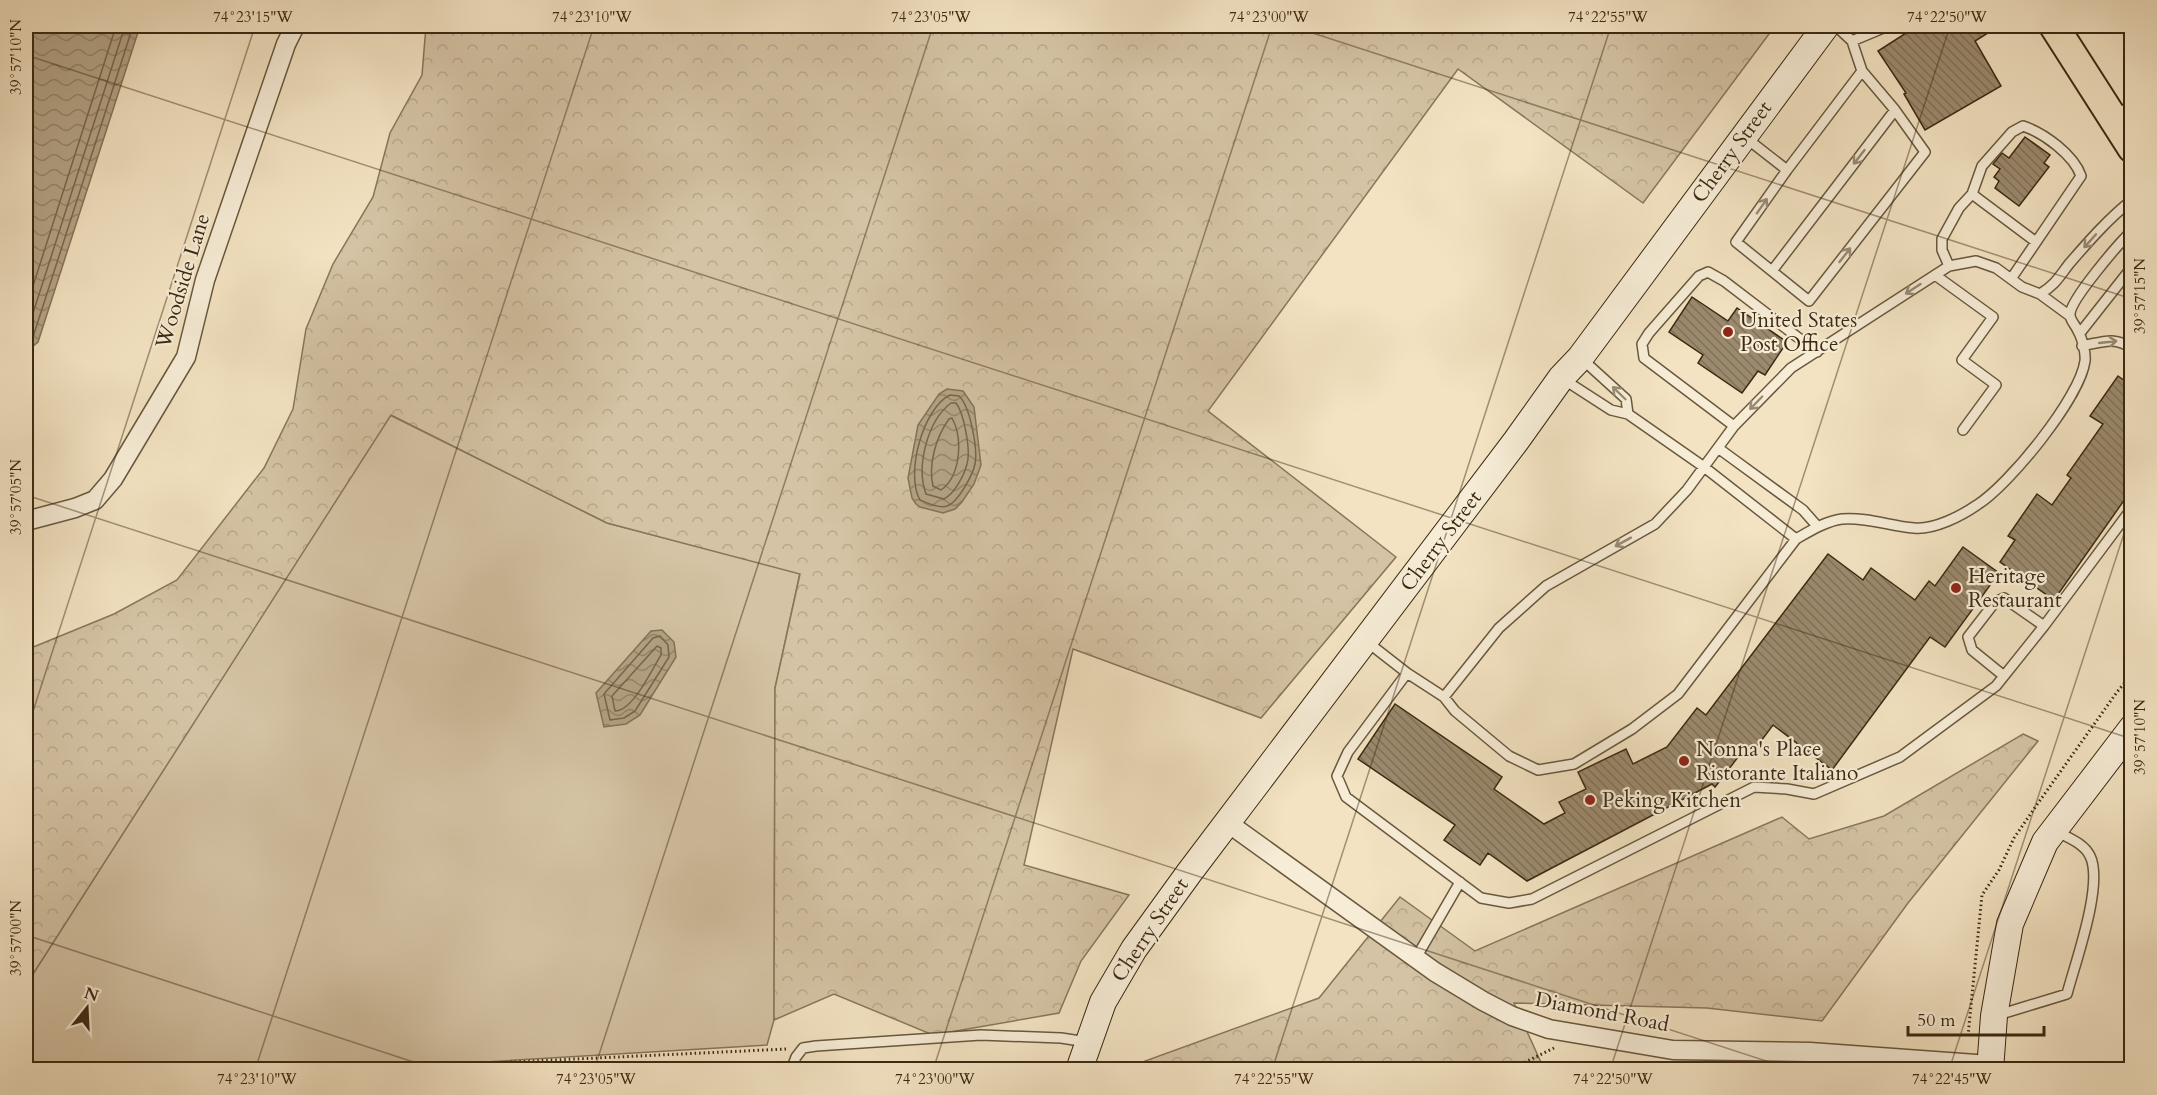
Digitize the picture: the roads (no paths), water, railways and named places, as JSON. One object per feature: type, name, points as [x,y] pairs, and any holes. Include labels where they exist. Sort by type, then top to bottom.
[{"type":"main road","points":[[2054,26],[2121,111],[2132,148]]},
{"type":"street","name":"Woodside Lane","points":[[26,521],[75,508],[95,500],[113,479],[186,357],[205,280],[286,44],[295,26]]},
{"type":"street","name":"Cherry Street","points":[[1079,1070],[1103,1002],[1134,949],[1509,451],[1561,378],[1580,358],[1826,26]]},
{"type":"street","points":[[1990,1067],[1994,1016],[2010,924],[2045,842],[2132,728]]},
{"type":"street","name":"Diamond Road","points":[[1228,823],[1416,958],[1483,1001],[1512,1016],[1549,1029],[1673,1050],[1810,1052],[1990,1067]]},
{"type":"lane","points":[[1836,26],[1852,41],[1862,71],[1895,110],[1924,152],[1809,301],[1736,242],[1862,71]]},
{"type":"lane","points":[[1852,41],[1888,26]]},
{"type":"lane","points":[[1772,271],[1895,110]]},
{"type":"lane","points":[[1949,266],[1942,250],[1942,238],[1959,208],[1972,194],[1982,166],[2012,132],[2024,126],[2038,131],[2077,164],[2081,176],[2011,279]]},
{"type":"lane","points":[[1744,137],[1787,170]]},
{"type":"lane","points":[[1972,194],[2036,242]]},
{"type":"lane","points":[[2040,294],[2053,286],[2118,211],[2132,200]]},
{"type":"lane","points":[[2070,316],[2071,307],[2093,276],[2132,231]]},
{"type":"lane","points":[[1366,641],[1407,673],[1444,697],[1455,711],[1509,756],[1538,770],[1574,764],[1632,729],[1678,694],[1796,539],[1818,527],[1840,519],[1868,520],[1917,529],[1952,520],[1992,495],[2033,451],[2077,386],[2085,360],[2079,333],[2070,316],[2040,294],[2022,287],[1996,268],[1976,261],[1949,266],[1791,368],[1734,426],[1687,490],[1655,524],[1546,586],[1499,628],[1444,697]]},
{"type":"lane","points":[[2079,333],[2132,267]]},
{"type":"lane","points":[[1734,426],[1644,358],[1642,344],[1649,333],[1699,276],[1708,272],[1724,281],[1817,352]]},
{"type":"lane","points":[[1935,275],[1993,317],[1962,360],[1996,385],[1963,430]]},
{"type":"lane","points":[[2082,346],[2112,340],[2121,341],[2132,348]]},
{"type":"lane","points":[[1580,358],[1626,399],[1628,414]]},
{"type":"lane","points":[[1561,378],[1611,410],[1628,414],[1704,467],[1796,539]]},
{"type":"lane","points":[[1718,448],[1803,510],[1818,527]]},
{"type":"lane","points":[[1407,673],[1348,752],[1337,776],[1346,797],[1481,898],[1509,903],[1532,899],[1754,787],[1787,789],[1814,794],[1900,757],[1996,686],[2132,508]]},
{"type":"lane","points":[[2004,676],[1972,650],[1968,637],[1995,602],[2004,598],[2044,626]]},
{"type":"lane","points":[[1994,1016],[2067,994],[2094,892],[2093,868],[2090,856],[2082,847],[2054,830]]},
{"type":"lane","points":[[1416,958],[1460,882]]},
{"type":"lane","points":[[790,1070],[803,1048],[981,1035],[1061,1038],[1088,1043]]},
{"type":"water","points":[[26,26],[140,26],[38,342],[26,352]]},
{"type":"water","points":[[947,389],[963,391],[974,407],[981,465],[974,484],[962,502],[955,509],[943,513],[916,504],[912,498],[908,478],[918,425],[939,394]]},
{"type":"water","points":[[662,630],[674,642],[676,657],[640,715],[626,724],[604,727],[596,693],[651,631]]},
{"type":"place","name":"United States Post Office","points":[[1728,332]]},
{"type":"place","name":"Heritage Restaurant","points":[[1956,588]]},
{"type":"place","name":"Nonna's Place Ristorante Italiano","points":[[1684,761]]},
{"type":"place","name":"Peking Kitchen","points":[[1590,800]]}]
